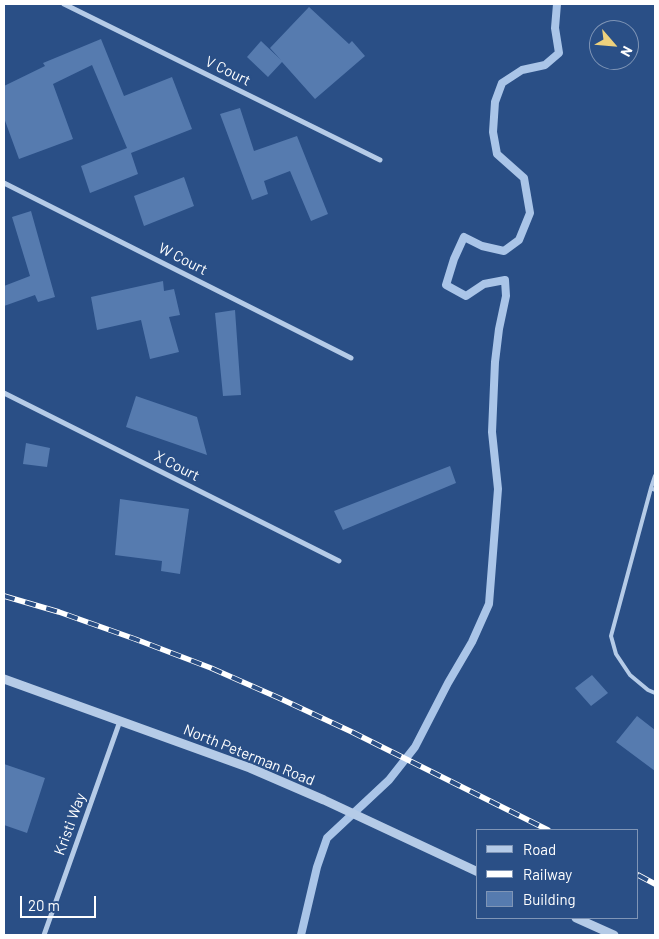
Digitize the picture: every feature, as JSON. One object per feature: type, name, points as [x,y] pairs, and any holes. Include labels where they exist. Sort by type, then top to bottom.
[{"type":"street","name":"V Court","points":[[64,4],[380,160]]},
{"type":"street","name":"W Court","points":[[4,183],[351,358]]},
{"type":"street","name":"X Court","points":[[4,393],[339,560]]},
{"type":"street","name":"North Peterman Road","points":[[4,679],[250,768],[324,800],[477,872]]},
{"type":"street","name":"Kristi Way","points":[[44,935],[120,720]]},
{"type":"street","points":[[578,919],[614,935]]},
{"type":"lane","points":[[655,476],[653,489],[610,636],[616,654],[630,675],[648,690],[655,693]]},
{"type":"building","points":[[309,7],[349,44],[352,41],[365,56],[315,99],[282,62],[268,77],[247,57],[261,41],[281,60],[270,48]]},
{"type":"building","points":[[101,39],[124,96],[172,77],[192,129],[131,153],[138,174],[90,193],[81,166],[127,148],[92,65],[53,84],[73,139],[19,159],[4,118],[4,86],[45,66],[43,63]]},
{"type":"building","points":[[240,108],[254,151],[297,136],[328,214],[311,221],[290,171],[264,181],[268,194],[252,200],[220,114]]},
{"type":"building","points":[[184,177],[194,206],[144,226],[134,196]]},
{"type":"building","points":[[31,211],[55,297],[38,302],[35,295],[4,306],[4,286],[30,276],[12,217]]},
{"type":"building","points":[[163,281],[164,291],[174,289],[180,315],[169,317],[179,352],[150,359],[141,320],[97,330],[91,297]]},
{"type":"building","points":[[235,310],[241,395],[223,396],[215,313]]},
{"type":"building","points":[[136,396],[197,417],[207,455],[126,427]]},
{"type":"building","points":[[26,443],[50,448],[47,467],[23,464]]},
{"type":"building","points":[[450,466],[456,483],[343,530],[334,511]]},
{"type":"building","points":[[120,499],[189,509],[180,574],[161,571],[162,561],[115,555]]},
{"type":"building","points":[[592,675],[608,693],[591,706],[575,688]]},
{"type":"building","points":[[637,716],[655,730],[655,771],[616,742]]},
{"type":"building","points":[[4,764],[45,778],[27,833],[4,825]]},
{"type":"waterway","points":[[301,935],[317,867],[327,838],[389,780],[415,747],[448,683],[472,642],[489,604],[498,489],[492,432],[495,362],[506,296],[505,280],[484,284],[466,296],[446,285],[454,259],[464,237],[482,246],[504,251],[519,240],[530,213],[524,178],[497,154],[493,132],[495,102],[502,83],[522,70],[545,65],[559,53],[555,28],[557,4]]},
{"type":"railway","points":[[4,596],[59,612],[211,668],[352,732],[546,829]]},
{"type":"railway","points":[[639,876],[655,884]]}]
